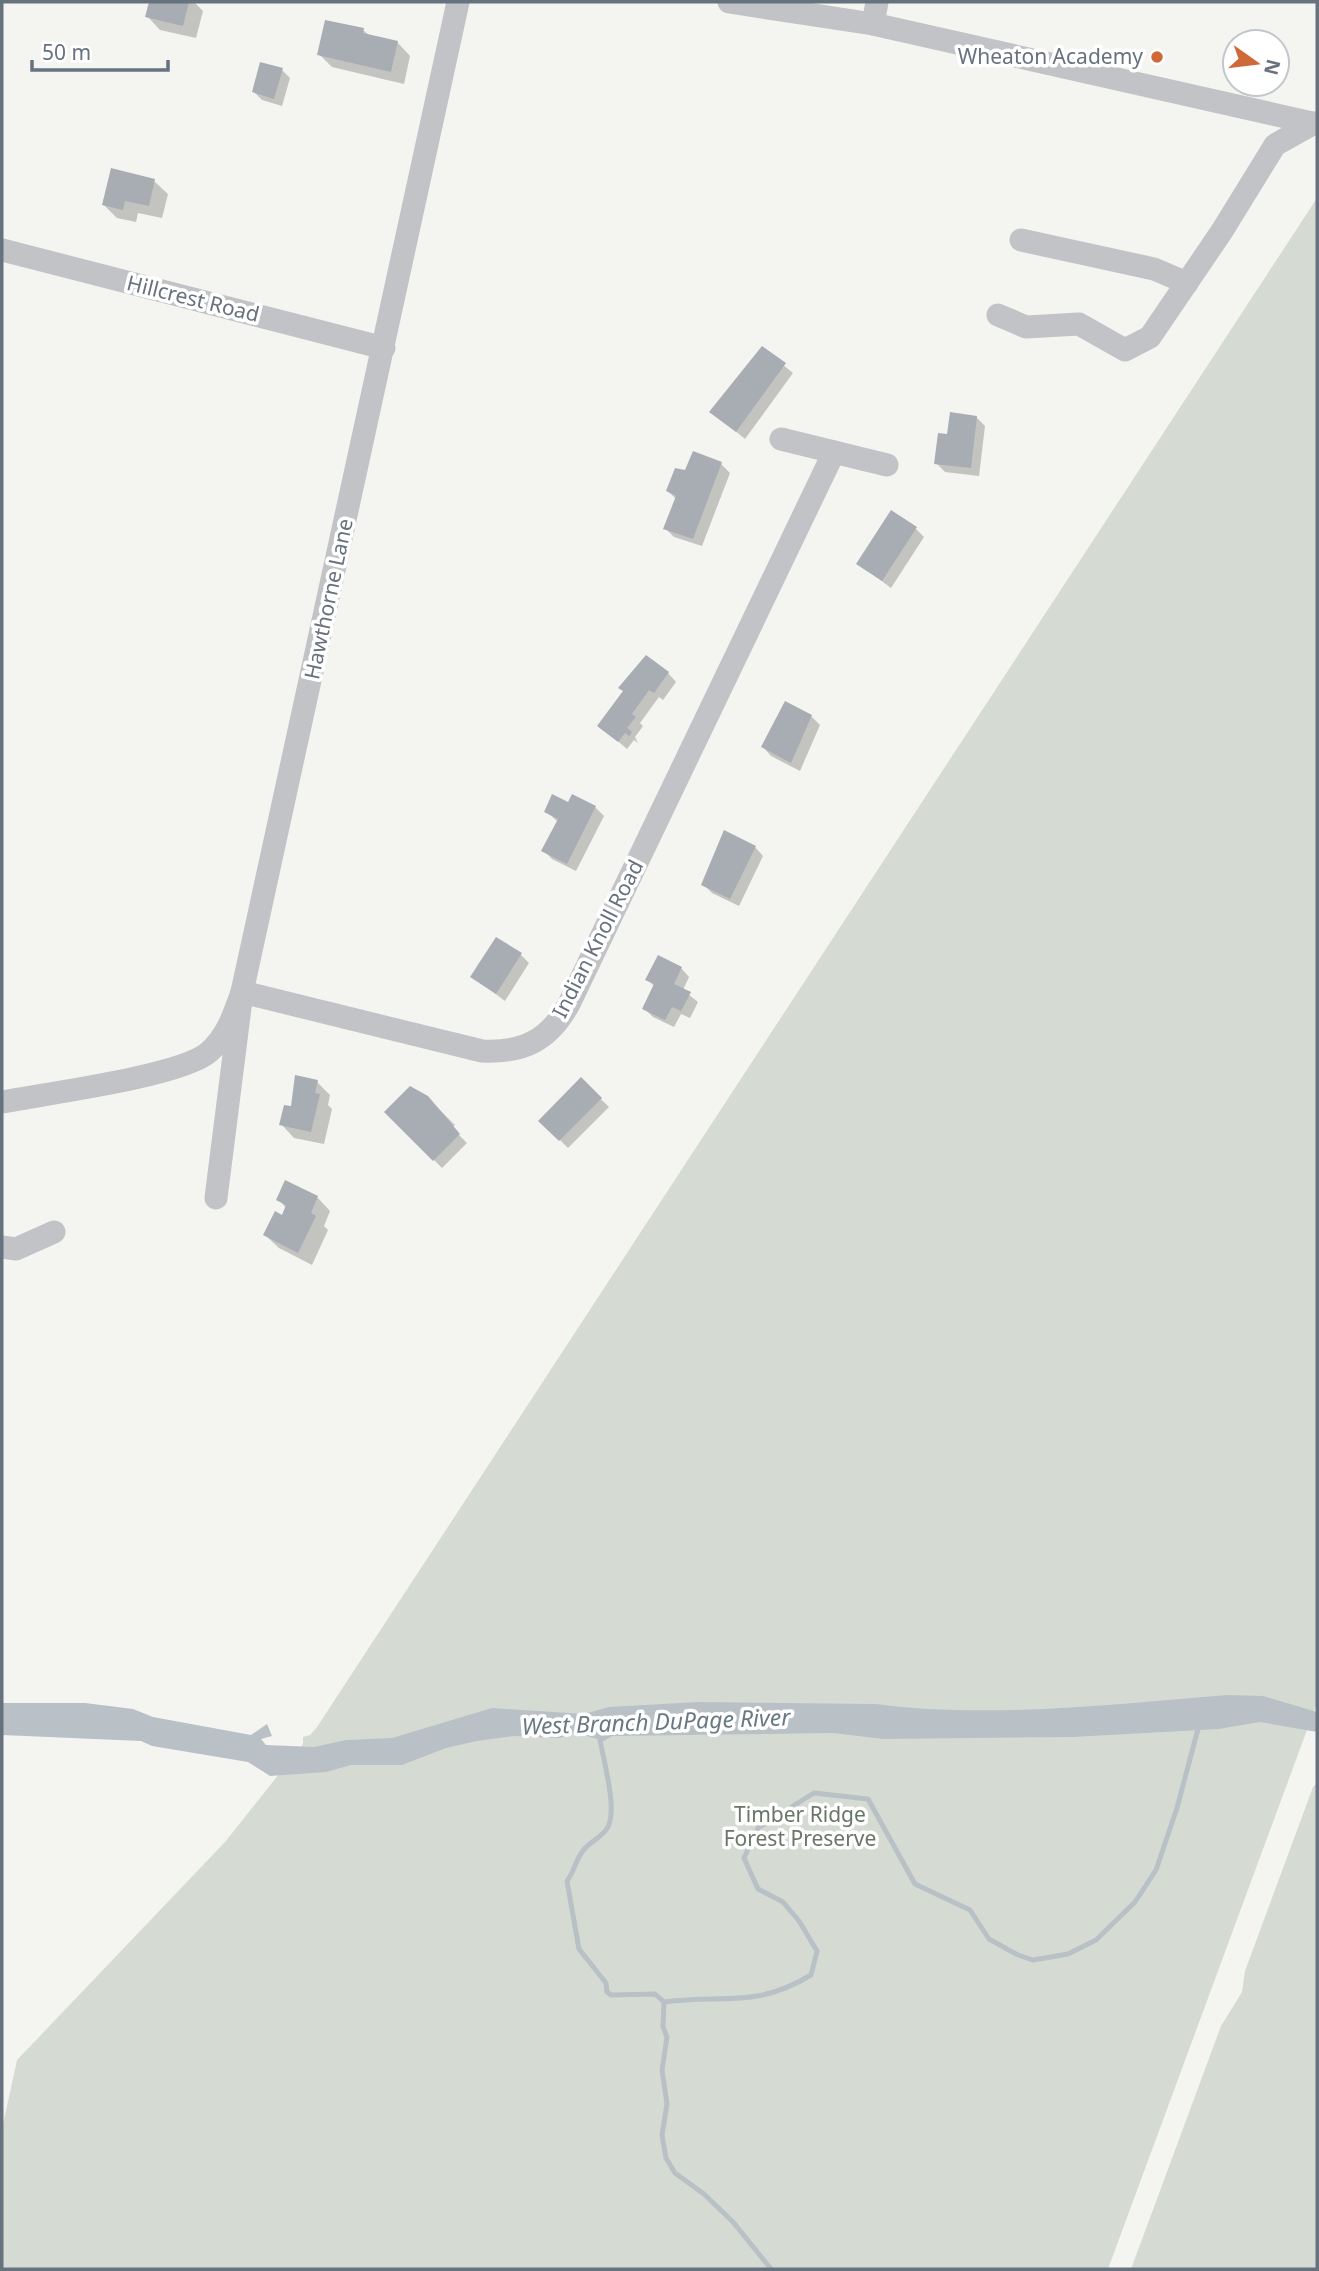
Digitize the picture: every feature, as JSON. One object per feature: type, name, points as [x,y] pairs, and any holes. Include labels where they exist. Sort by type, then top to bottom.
[{"type":"street","name":"Hawthorne Lane","points":[[216,1198],[242,992],[458,2]]},
{"type":"street","points":[[729,2],[875,13],[1316,123]]},
{"type":"street","points":[[998,315],[1026,327],[1079,324],[1125,350],[1150,337],[1275,145],[1316,123]]},
{"type":"street","points":[[1021,240],[1154,269],[1187,284]]},
{"type":"street","name":"Hillcrest Road","points":[[2,250],[384,348]]},
{"type":"street","points":[[780,439],[887,465]]},
{"type":"street","name":"Indian Knoll Road","points":[[242,992],[482,1051],[500,1052],[540,1041],[569,1004],[834,452]]},
{"type":"street","points":[[2,1102],[180,1068],[208,1054],[228,1030],[242,992]]},
{"type":"street","points":[[2,1247],[16,1249],[54,1233]]},
{"type":"green space","name":"Timber Ridge Forest Preserve","points":[[1317,198],[1317,1703],[1108,2269],[2,2269],[2,2129],[17,2060],[225,1842],[303,1744],[303,1737],[310,1735],[317,1727]]},
{"type":"green space","points":[[1317,1783],[1317,2269],[1131,2269],[1221,2026],[1242,1992],[1245,1971],[1313,1787]]},
{"type":"water","name":"West Branch DuPage River","points":[[1228,1695],[1263,1696],[1317,1712],[1317,1732],[1260,1722],[1219,1729],[1073,1737],[883,1739],[833,1733],[612,1736],[604,1741],[587,1736],[580,1730],[560,1738],[514,1736],[477,1741],[446,1748],[402,1765],[351,1765],[326,1772],[270,1776],[248,1762],[152,1746],[141,1741],[2,1735],[2,1703],[85,1703],[133,1709],[153,1717],[251,1735],[267,1724],[272,1736],[261,1739],[266,1745],[314,1747],[346,1740],[392,1738],[492,1708],[584,1714],[609,1707],[698,1702],[876,1704],[1006,1710],[1097,1706]]},
{"type":"building","points":[[149,2],[189,2],[183,26],[145,17]]},
{"type":"building","points":[[325,20],[364,28],[363,33],[398,41],[391,72],[317,55]]},
{"type":"building","points":[[260,62],[283,68],[274,99],[252,92]]},
{"type":"building","points":[[111,168],[155,179],[149,206],[125,201],[123,210],[102,205]]},
{"type":"building","points":[[762,346],[786,363],[736,432],[709,412]]},
{"type":"building","points":[[950,412],[977,416],[971,468],[934,464],[938,433],[947,434]]},
{"type":"building","points":[[693,451],[722,462],[693,539],[663,529],[676,496],[666,491],[675,468],[685,470]]},
{"type":"building","points":[[891,510],[917,527],[882,581],[856,564]]},
{"type":"building","points":[[646,655],[669,672],[654,693],[649,690],[632,714],[636,717],[627,728],[632,732],[629,736],[625,733],[618,742],[597,726],[623,691],[618,688]]},
{"type":"building","points":[[785,701],[812,715],[791,763],[761,747]]},
{"type":"building","points":[[552,794],[568,802],[572,794],[596,806],[567,864],[541,851],[558,819],[544,812]]},
{"type":"building","points":[[724,830],[756,846],[730,899],[701,885]]},
{"type":"building","points":[[496,937],[522,953],[496,994],[470,977]]},
{"type":"building","points":[[658,955],[682,967],[674,984],[691,992],[681,1011],[672,1007],[665,1020],[642,1009],[654,984],[645,980]]},
{"type":"building","points":[[295,1075],[318,1080],[315,1093],[320,1094],[311,1132],[279,1125],[284,1105],[291,1106]]},
{"type":"building","points":[[581,1077],[602,1098],[559,1141],[538,1121]]},
{"type":"building","points":[[410,1086],[428,1096],[460,1134],[433,1161],[384,1112]]},
{"type":"building","points":[[285,1180],[318,1196],[311,1213],[316,1216],[298,1253],[263,1235],[275,1211],[282,1215],[286,1205],[276,1200]]},
{"type":"waterway","points":[[664,2002],[755,1996],[791,1986],[811,1975],[817,1951],[799,1921],[783,1902],[758,1889],[744,1858],[758,1828],[814,1793],[868,1799],[915,1884],[970,1910],[989,1939],[1018,1955],[1033,1960],[1068,1954],[1096,1940],[1135,1902],[1156,1870],[1177,1808],[1199,1725]]},
{"type":"waterway","name":"West Branch DuPage River","points":[[599,1734],[611,1798],[610,1822],[606,1830],[582,1852],[567,1881],[579,1949],[606,1983],[607,1992],[611,1995],[655,1994],[664,2002],[663,2027],[667,2037],[662,2070],[667,2104],[662,2135],[666,2158],[675,2173],[704,2194],[733,2222],[771,2269]]},
{"type":"place","name":"Wheaton Academy","points":[[1157,57]]}]
